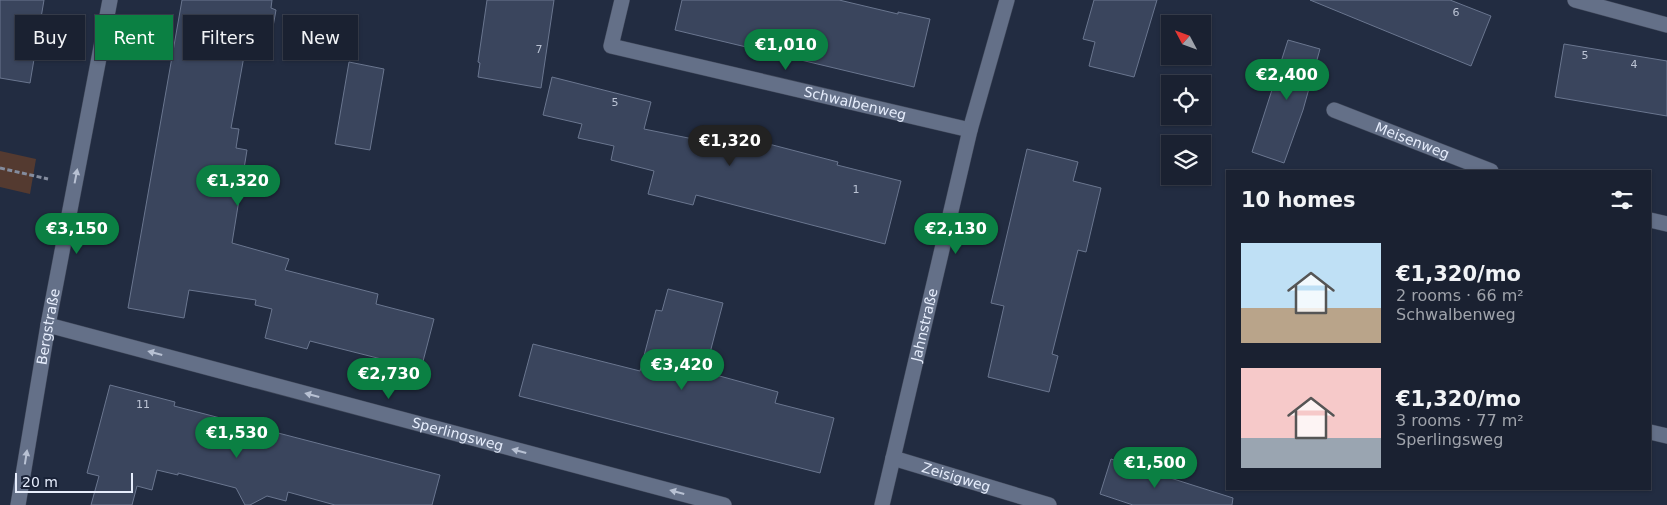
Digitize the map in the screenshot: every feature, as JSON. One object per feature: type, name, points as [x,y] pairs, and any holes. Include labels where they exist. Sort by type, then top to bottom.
[{"type":"street","name":"Bergstraße","points":[[18,505],[48,325],[110,0]]},
{"type":"street","name":"Schwalbenweg","points":[[622,0],[611,46],[970,130]]},
{"type":"street","name":"Jahnstraße","points":[[882,505],[970,130],[1006,0]]},
{"type":"street","points":[[1575,0],[1667,25]]},
{"type":"street","name":"Meisenweg","points":[[1334,110],[1488,170]]},
{"type":"street","points":[[1651,220],[1667,224]]},
{"type":"street","name":"Sperlingsweg","points":[[48,325],[724,505]]},
{"type":"street","points":[[1651,432],[1667,436]]},
{"type":"street","name":"Zeisigweg","points":[[893,458],[1049,505]]},
{"type":"path","points":[[0,168],[74,185]]},
{"type":"shaded area","points":[[0,151],[36,159],[30,194],[0,187]]},
{"type":"building","points":[[0,0],[44,0],[41,15],[15,15],[15,60],[34,60],[30,83],[0,78]]},
{"type":"building","points":[[182,0],[272,0],[271,8],[276,10],[273,27],[273,15],[183,15],[183,60],[243,60],[231,128],[239,129],[236,148],[247,150],[232,243],[289,259],[285,270],[378,294],[376,304],[434,319],[421,369],[310,341],[307,349],[265,338],[272,309],[255,305],[256,300],[189,290],[184,318],[128,308]]},
{"type":"building","points":[[487,0],[554,0],[541,88],[478,77],[480,63],[478,62]]},
{"type":"building","points":[[682,0],[839,0],[898,14],[898,12],[930,19],[914,87],[675,30]]},
{"type":"building","points":[[1094,0],[1157,0],[1134,77],[1089,66],[1095,42],[1083,39]]},
{"type":"building","points":[[1310,0],[1450,0],[1491,16],[1471,66]]},
{"type":"building","points":[[1288,40],[1320,49],[1303,110],[1284,163],[1252,152]]},
{"type":"building","points":[[1564,44],[1667,61],[1667,116],[1555,97]]},
{"type":"building","points":[[349,62],[384,69],[370,150],[335,144]]},
{"type":"building","points":[[552,77],[651,102],[644,129],[708,142],[711,129],[838,162],[837,165],[901,181],[885,244],[696,195],[693,205],[648,194],[654,171],[611,160],[614,146],[578,138],[582,124],[543,115]]},
{"type":"building","points":[[1027,149],[1078,162],[1073,181],[1101,188],[1086,252],[1078,250],[1052,354],[1058,356],[1049,392],[988,377],[1004,306],[991,303]]},
{"type":"building","points":[[668,289],[723,303],[705,372],[778,392],[775,403],[834,418],[820,473],[519,396],[533,344],[640,371],[656,310],[662,311]]},
{"type":"building","points":[[110,385],[175,402],[174,406],[440,475],[432,505],[335,505],[288,492],[286,501],[267,496],[250,505],[245,505],[236,488],[178,473],[178,475],[157,470],[152,490],[137,486],[132,505],[91,505],[99,476],[87,473]]},
{"type":"building","points":[[1111,459],[1233,498],[1232,505],[1133,505],[1100,494]]}]
